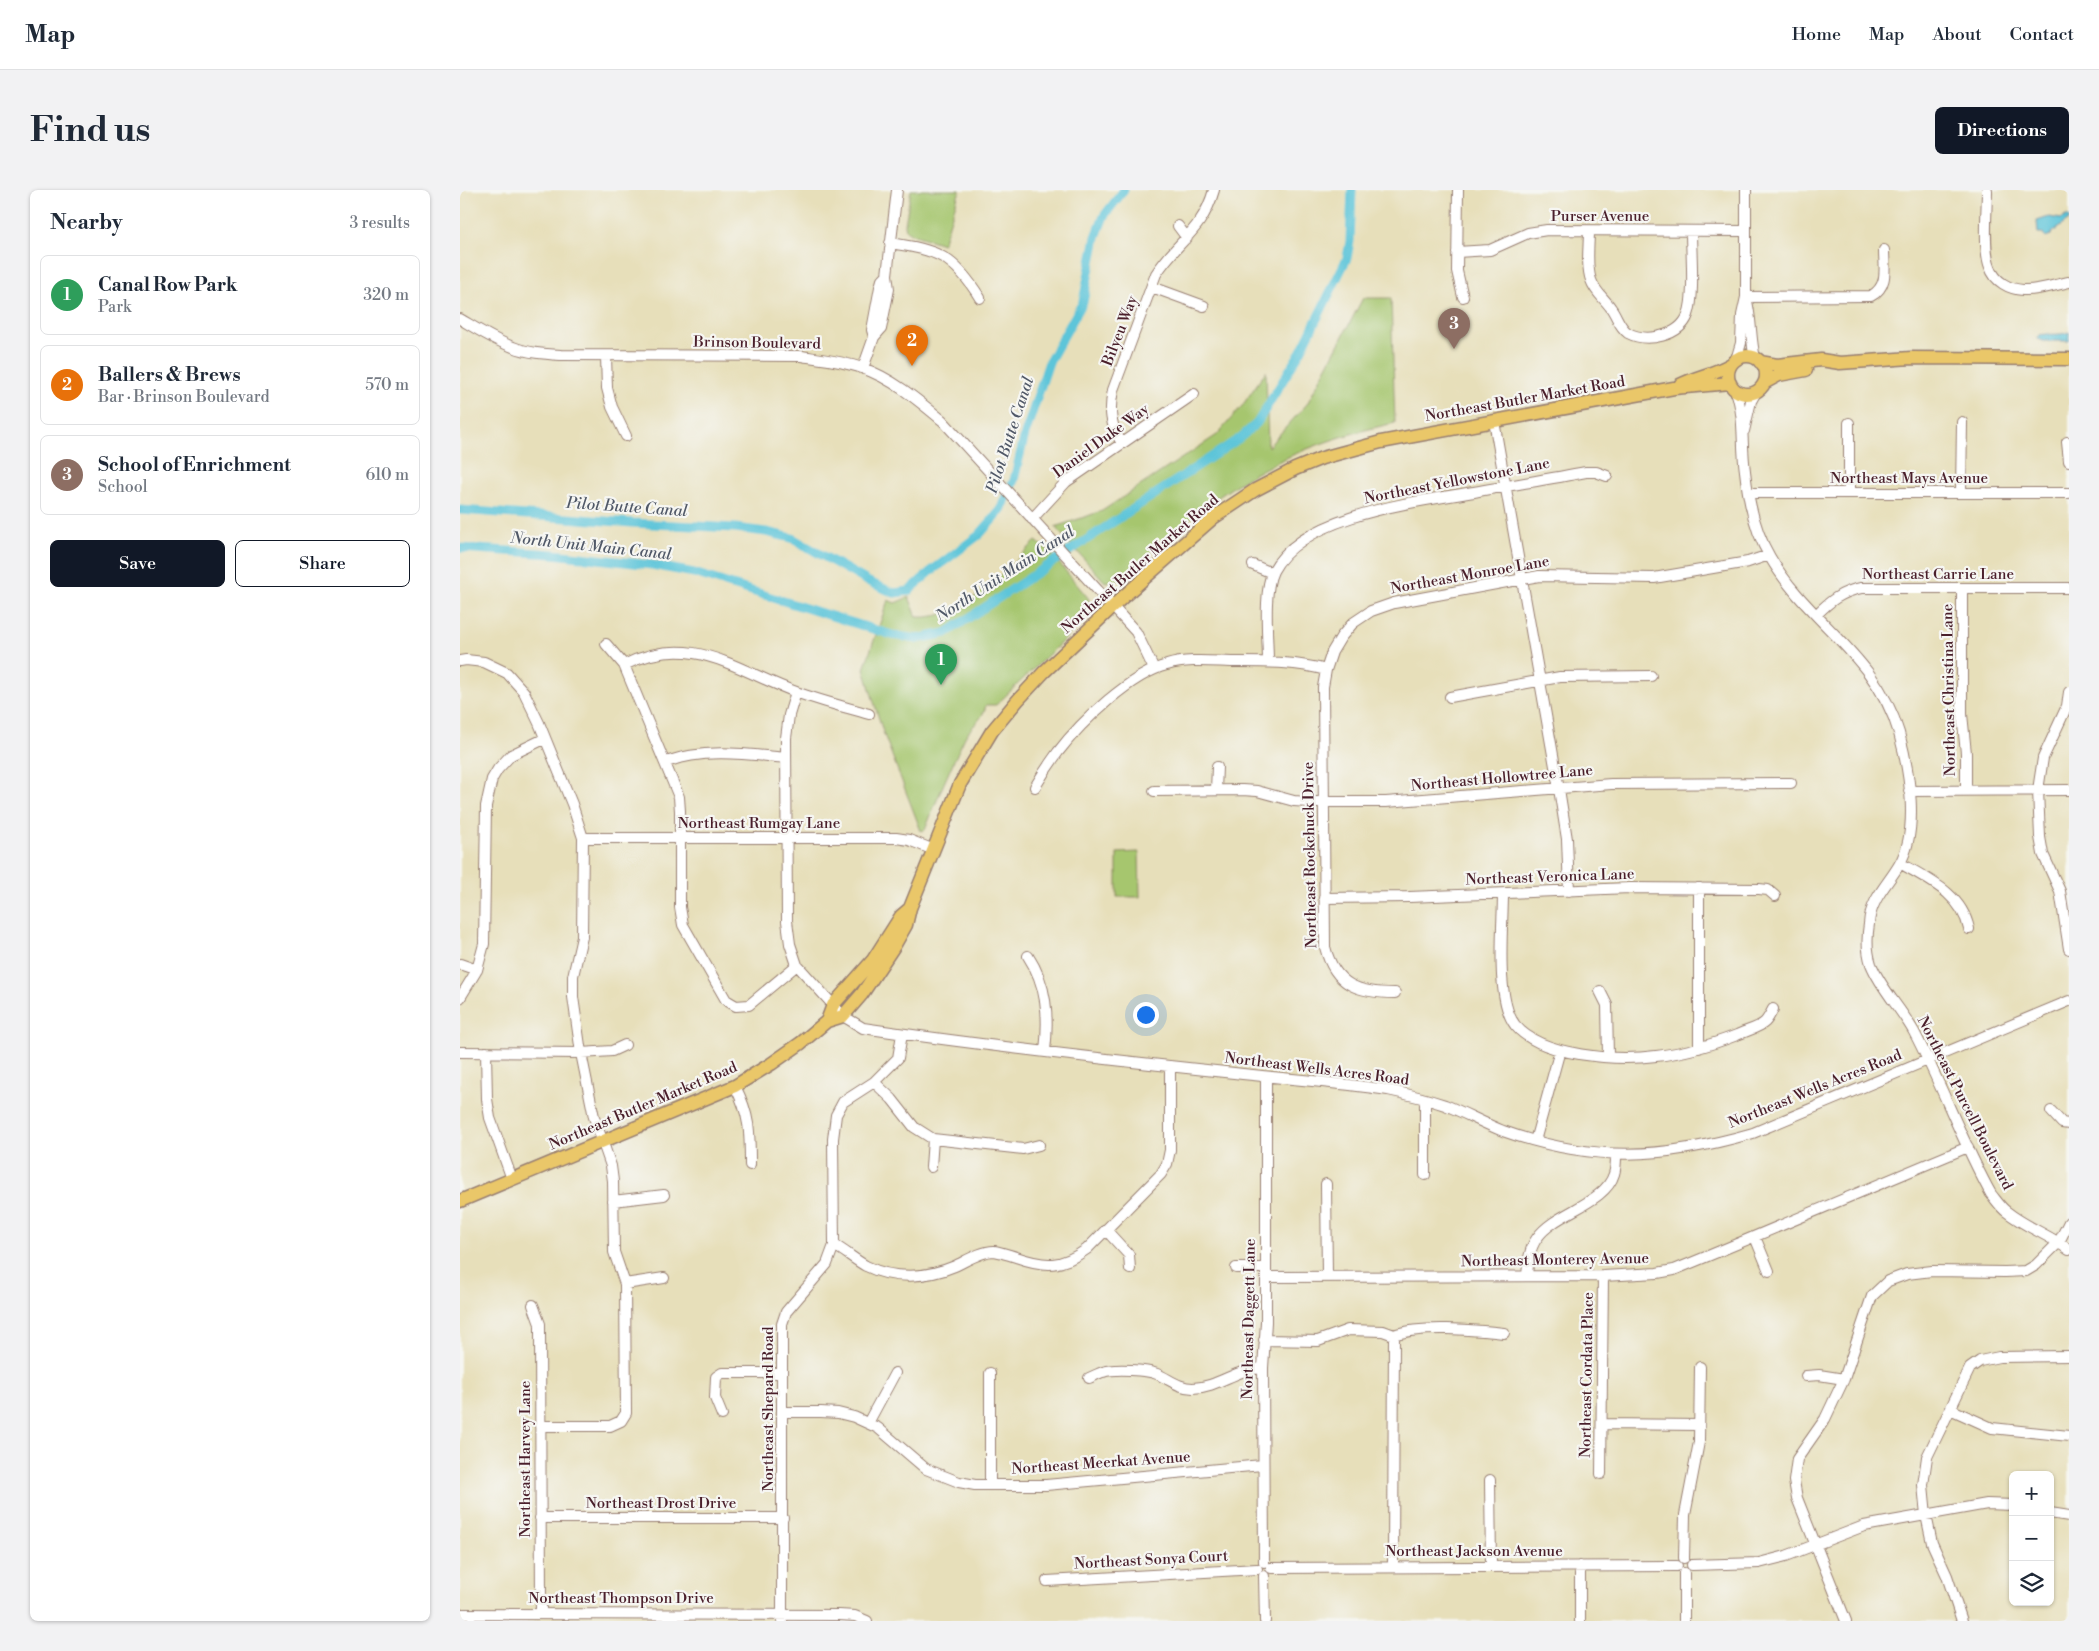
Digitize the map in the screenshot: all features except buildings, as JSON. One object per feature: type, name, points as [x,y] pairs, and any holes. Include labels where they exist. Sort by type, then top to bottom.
[{"type":"main road","points":[[1840,362],[1824,368],[1779,375],[1746,394],[1733,387],[1728,375],[1734,362],[1747,356],[1777,365],[1821,360],[1840,362],[1911,358],[2069,359]]},
{"type":"main road","points":[[1758,360],[1765,370],[1760,387]]},
{"type":"main road","name":"Northeast Butler Market Road","points":[[1674,388],[1692,379],[1716,372],[1734,362]]},
{"type":"main road","name":"Northeast Butler Market Road","points":[[827,1021],[833,1005],[873,960],[906,912],[934,850],[960,784],[992,731],[1044,672],[1113,606],[1213,518],[1273,480],[1322,458],[1348,450],[1410,436],[1674,388],[1733,387]]},
{"type":"main road","name":"Northeast Butler Market Road","points":[[460,1201],[735,1086],[802,1044],[827,1021],[843,1016],[862,994],[906,925],[906,912]]},
{"type":"street","points":[[863,368],[874,338],[882,329],[887,305],[890,289],[887,275],[897,190]]},
{"type":"street","name":"Bilyeu Way","points":[[1122,443],[1115,433],[1111,419],[1110,405],[1113,390],[1152,287],[1163,264],[1201,221],[1209,207],[1214,190]]},
{"type":"street","points":[[1458,190],[1457,271],[1463,297]]},
{"type":"street","points":[[1734,362],[1741,343],[1742,315],[1746,297],[1746,190]]},
{"type":"street","points":[[1987,190],[1988,256],[1990,267],[1995,277],[2003,284],[2024,290],[2069,282]]},
{"type":"street","points":[[1178,226],[1187,238]]},
{"type":"street","points":[[1589,230],[1589,271],[1596,290],[1624,329],[1637,336],[1646,338],[1668,334],[1676,330],[1687,318],[1691,300],[1690,232]]},
{"type":"street","name":"Purser Avenue","points":[[1457,252],[1490,250],[1528,233],[1536,232],[1589,230],[1746,232]]},
{"type":"street","points":[[890,243],[918,247],[938,253],[963,272],[980,298]]},
{"type":"street","points":[[1746,297],[1871,296],[1881,289],[1883,283],[1884,250]]},
{"type":"street","points":[[1152,287],[1204,306]]},
{"type":"street","points":[[1746,297],[1751,315],[1751,343],[1758,360]]},
{"type":"street","name":"Brinson Boulevard","points":[[460,319],[498,341],[515,348],[560,355],[801,356],[863,368],[880,376],[920,402],[943,421],[1136,632],[1154,669]]},
{"type":"street","points":[[606,356],[607,388],[612,407],[626,436]]},
{"type":"street","name":"Northeast Purcell Boulevard","points":[[1733,387],[1744,432]]},
{"type":"street","name":"Northeast Purcell Boulevard","points":[[1760,387],[1751,401],[1744,432],[1744,470],[1756,522],[1769,555],[1796,595],[1866,667],[1881,691],[1898,732],[1905,760],[1911,819],[1910,833],[1900,863],[1874,902],[1869,920],[1870,961],[1879,981],[1904,1016],[1928,1059],[1991,1194],[2006,1211],[2069,1250]]},
{"type":"street","name":"Daniel Duke Way","points":[[1032,519],[1066,482],[1194,394]]},
{"type":"street","points":[[1494,421],[1567,838],[1569,891]]},
{"type":"street","points":[[1962,422],[1962,493]]},
{"type":"street","points":[[1849,423],[1849,493]]},
{"type":"street","points":[[2066,442],[2069,461]]},
{"type":"street","name":"Northeast Yellowstone Lane","points":[[1268,662],[1268,601],[1272,573],[1282,558],[1298,542],[1334,524],[1390,507],[1586,472],[1596,472],[1607,476]]},
{"type":"street","name":"Northeast Mays Avenue","points":[[1749,493],[2069,492]]},
{"type":"street","name":"Northeast Monroe Lane","points":[[1326,670],[1332,652],[1341,637],[1353,623],[1371,611],[1394,603],[1522,579],[1556,575],[1654,578],[1748,562],[1769,555]]},
{"type":"street","points":[[1253,565],[1272,573]]},
{"type":"street","name":"Northeast Carrie Lane","points":[[1816,615],[1833,598],[1846,591],[1860,588],[2069,588]]},
{"type":"street","name":"Northeast Christina Lane","points":[[1962,589],[1962,714],[1966,753],[1966,790]]},
{"type":"street","points":[[606,644],[624,665],[679,797],[680,907],[684,925],[726,1000],[736,1006],[749,1005],[797,965],[790,944],[787,921],[786,758],[789,715],[796,692]]},
{"type":"street","points":[[624,665],[669,652],[703,654],[796,692],[869,714]]},
{"type":"street","points":[[460,661],[484,662],[507,672],[524,692],[539,723],[572,804],[583,838],[582,937],[573,976],[573,987],[581,1053],[594,1117],[611,1166],[614,1252],[624,1284],[626,1413],[621,1421],[610,1426],[540,1426]]},
{"type":"street","points":[[1034,787],[1059,751],[1085,723],[1135,679],[1154,669],[1185,662],[1268,662],[1305,664],[1326,670]]},
{"type":"street","name":"Northeast Rockchuck Drive","points":[[1326,670],[1323,687],[1325,948],[1329,962],[1344,981],[1357,989],[1375,993],[1395,993]]},
{"type":"street","points":[[1450,696],[1539,680],[1574,676],[1651,676]]},
{"type":"street","points":[[2069,692],[2062,720],[2043,758],[2038,790],[2040,837],[2043,854],[2064,891],[2069,949]]},
{"type":"street","points":[[460,998],[477,970],[484,944],[486,806],[492,779],[511,755],[544,739]]},
{"type":"street","points":[[666,762],[676,758],[714,753],[786,758]]},
{"type":"street","points":[[1216,790],[1217,767]]},
{"type":"street","name":"Northeast Hollowtree Lane","points":[[1154,791],[1257,791],[1294,801],[1323,803],[1414,801],[1639,782],[1791,783]]},
{"type":"street","points":[[1909,791],[2069,790]]},
{"type":"street","name":"Northeast Rumgay Lane","points":[[583,838],[896,838],[909,840],[934,850]]},
{"type":"street","points":[[1900,863],[1937,885],[1954,899],[1964,911],[1969,929]]},
{"type":"street","points":[[1699,888],[1699,1048]]},
{"type":"street","name":"Northeast Veronica Lane","points":[[1324,898],[1699,888],[1759,889],[1768,890],[1775,896]]},
{"type":"street","points":[[1503,894],[1503,982],[1508,1012],[1516,1025],[1527,1036],[1560,1050],[1608,1056],[1655,1056],[1699,1048],[1764,1024],[1773,1010]]},
{"type":"street","points":[[1028,956],[1038,972],[1046,1008],[1048,1025],[1044,1051]]},
{"type":"street","points":[[460,964],[477,970]]},
{"type":"street","name":"Northeast Wells Acres Road","points":[[797,965],[843,1016],[863,1028],[1389,1091],[1425,1099],[1504,1131],[1535,1141],[1616,1155],[1671,1152],[1712,1145],[1753,1133],[2069,1001]]},
{"type":"street","points":[[1600,991],[1607,1005],[1608,1056]]},
{"type":"street","name":"Northeast Shepard Road","points":[[782,1617],[782,1324],[786,1312],[827,1264],[834,1245],[833,1140],[836,1115],[843,1102],[874,1082],[898,1058],[902,1034]]},
{"type":"street","points":[[460,1052],[581,1053],[612,1051],[624,1046]]},
{"type":"street","points":[[1535,1141],[1560,1050]]},
{"type":"street","points":[[486,1052],[487,1099],[490,1118],[512,1179]]},
{"type":"street","points":[[834,1245],[888,1274],[913,1276],[931,1274],[953,1267],[985,1252],[994,1251],[1036,1264],[1055,1265],[1072,1260],[1087,1250],[1161,1174],[1168,1164],[1170,1150],[1170,1066]]},
{"type":"street","name":"Northeast Daggett Lane","points":[[1265,1621],[1262,1368],[1266,1272],[1266,1077]]},
{"type":"street","points":[[874,1082],[892,1099],[914,1127],[934,1139],[1023,1149],[1039,1145]]},
{"type":"street","points":[[735,1086],[749,1118],[750,1165]]},
{"type":"street","points":[[1425,1099],[1425,1175]]},
{"type":"street","points":[[2051,1111],[2062,1123],[2069,1124]]},
{"type":"street","points":[[931,1167],[934,1139]]},
{"type":"street","name":"Northeast Monterey Avenue","points":[[1236,1268],[1327,1277],[1604,1276],[1638,1275],[1674,1270],[1968,1147]]},
{"type":"street","points":[[1527,1276],[1529,1257],[1537,1238],[1554,1222],[1603,1192],[1614,1175],[1616,1155]]},
{"type":"street","points":[[1326,1184],[1327,1277]]},
{"type":"street","points":[[613,1201],[664,1195]]},
{"type":"street","points":[[1846,1621],[1797,1498],[1794,1480],[1797,1459],[1825,1420],[1844,1379],[1872,1296],[1888,1281],[1907,1274],[1932,1271],[2005,1272],[2026,1270],[2036,1265],[2058,1242],[2069,1222]]},
{"type":"street","points":[[1106,1230],[1129,1255],[1130,1269]]},
{"type":"street","points":[[1755,1237],[1769,1271]]},
{"type":"street","name":"Northeast Cordata Place","points":[[1601,1474],[1604,1276]]},
{"type":"street","points":[[624,1284],[664,1278]]},
{"type":"street","name":"Northeast Harvey Lane","points":[[533,1305],[540,1324],[541,1613]]},
{"type":"street","points":[[1264,1340],[1318,1341],[1348,1330],[1383,1331],[1394,1335],[1403,1331],[1417,1330],[1478,1330],[1504,1333]]},
{"type":"street","points":[[1393,1566],[1394,1335]]},
{"type":"street","points":[[1962,1621],[1947,1576],[1932,1543],[1926,1515],[1923,1485],[1927,1457],[1970,1368],[1980,1361],[1999,1357],[2069,1356]]},
{"type":"street","points":[[1684,1558],[1685,1514],[1699,1442],[1700,1367]]},
{"type":"street","points":[[1089,1378],[1105,1371],[1146,1371],[1157,1374],[1178,1386],[1191,1388],[1208,1386],[1236,1372],[1262,1368]]},
{"type":"street","points":[[722,1415],[715,1398],[716,1377],[722,1373],[782,1373]]},
{"type":"street","points":[[868,1423],[895,1373]]},
{"type":"street","points":[[990,1373],[990,1485]]},
{"type":"street","points":[[1806,1376],[1819,1375],[1844,1379]]},
{"type":"street","points":[[1950,1409],[1992,1428],[2069,1436]]},
{"type":"street","name":"Northeast Meerkat Avenue","points":[[783,1412],[838,1413],[868,1423],[878,1428],[926,1469],[959,1482],[990,1485],[1046,1486],[1262,1465]]},
{"type":"street","points":[[1602,1424],[1699,1425]]},
{"type":"street","points":[[1490,1480],[1491,1566]]},
{"type":"street","points":[[1692,1565],[1759,1563],[1786,1556],[1864,1526],[1987,1504],[2009,1505]]},
{"type":"street","points":[[2054,1514],[2069,1516]]},
{"type":"street","name":"Northeast Drost Drive","points":[[540,1518],[783,1518]]},
{"type":"street","points":[[1684,1621],[1678,1561],[1684,1558],[1689,1559],[1692,1565]]},
{"type":"street","points":[[1680,1569],[1689,1571],[1692,1565]]},
{"type":"street","name":"Northeast Jackson Avenue","points":[[1264,1569],[1393,1566],[1580,1566],[1680,1569]]},
{"type":"street","points":[[1580,1566],[1580,1621]]},
{"type":"street","name":"Northeast Sonya Court","points":[[1047,1581],[1264,1569]]},
{"type":"street","name":"Northeast Thompson Drive","points":[[460,1614],[855,1616],[867,1621]]},
{"type":"green space","points":[[911,190],[960,190],[943,244],[912,234],[906,230],[905,224]]},
{"type":"green space","points":[[1363,298],[1391,298],[1395,423],[1332,440],[1271,465],[1233,487],[1203,509],[1118,580],[1105,582],[1055,527],[1102,511],[1217,435],[1242,406],[1266,371],[1268,447],[1307,404]]},
{"type":"green space","points":[[1036,541],[1049,551],[1089,599],[1088,610],[1091,614],[996,705],[986,705],[980,719],[965,737],[925,830],[921,831],[883,732],[864,669],[888,600],[895,603],[909,597],[917,617],[934,616],[951,611],[967,602],[997,579]]},
{"type":"green space","points":[[1139,852],[1140,897],[1117,897],[1117,853]]},
{"type":"water","points":[[2068,216],[2069,220],[2051,235],[2045,237],[2043,233],[2038,233],[2037,221],[2049,217],[2061,219]]},
{"type":"water","points":[[2069,332],[2069,341],[2043,341],[2037,338],[2039,335]]},
{"type":"waterway","name":"Pilot Butte Canal","points":[[460,510],[632,523],[735,528],[766,532],[792,538],[867,581],[894,593],[909,591],[930,572],[979,535],[1001,510],[1014,480],[1025,434],[1049,362],[1083,302],[1096,237],[1104,216],[1124,190]]},
{"type":"waterway","name":"North Unit Main Canal","points":[[460,548],[553,554],[652,565],[694,573],[892,635],[917,639],[946,633],[1240,438],[1257,423],[1301,351],[1347,258],[1350,241],[1352,190]]},
{"type":"place","name":"School of Enrichment","points":[[1454,349]]},
{"type":"place","name":"Ballers & Brews","points":[[912,366]]},
{"type":"place","name":"Canal Row Park","points":[[941,685]]}]
